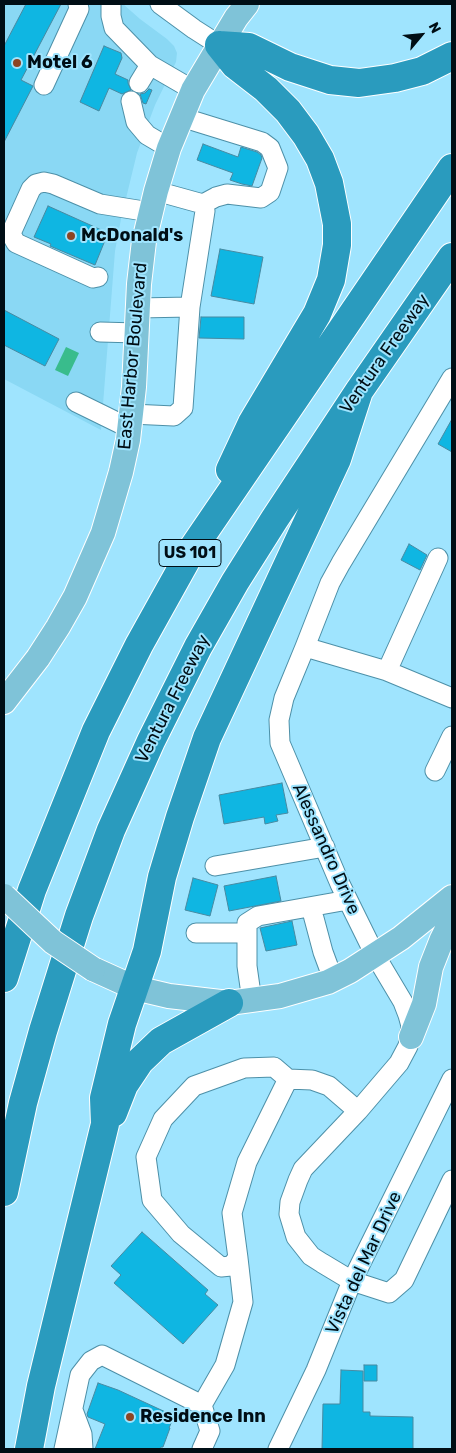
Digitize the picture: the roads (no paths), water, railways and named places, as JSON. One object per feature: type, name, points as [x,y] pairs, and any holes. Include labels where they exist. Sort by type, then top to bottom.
[{"type":"highway","points":[[219,45],[249,47],[298,70],[330,80],[359,83],[395,78],[422,71],[452,56]]},
{"type":"highway","points":[[193,548],[252,423],[318,314],[331,280],[337,245],[335,207],[320,159],[288,111],[266,89],[235,65],[219,45]]},
{"type":"highway","name":"US 101","points":[[4,978],[32,890],[96,731],[139,645],[193,548],[452,168]]},
{"type":"highway","name":"Ventura Freeway","points":[[4,1192],[23,1104],[79,916],[111,830],[151,741],[198,647],[235,582],[359,391],[452,257]]},
{"type":"highway","points":[[29,1449],[46,1368],[104,1124],[104,1098],[122,1024],[147,951],[162,877],[180,817],[208,738],[337,459],[359,391]]},
{"type":"highway","points":[[104,1124],[115,1110],[124,1086],[140,1061],[161,1041],[240,1002]]},
{"type":"main road","name":"East Harbor Boulevard","points":[[4,702],[38,658],[58,627],[90,565],[113,503],[121,472],[130,421],[144,241],[153,201],[169,148],[193,90],[219,45],[247,4]]},
{"type":"main road","points":[[4,896],[54,942],[104,975],[135,988],[170,996],[240,1002],[290,994],[333,979],[375,955],[419,924],[452,897]]},
{"type":"main road","points":[[411,1037],[424,1004],[430,967],[452,920]]},
{"type":"street","points":[[44,85],[78,9],[78,4]]},
{"type":"street","points":[[112,4],[111,16],[114,28],[150,65],[193,90]]},
{"type":"street","points":[[167,6],[194,29],[219,45]]},
{"type":"street","points":[[139,83],[150,65]]},
{"type":"street","points":[[131,101],[136,122],[146,135],[169,148]]},
{"type":"street","points":[[98,277],[93,278],[16,243],[12,236],[12,231],[31,189],[36,184],[44,182],[53,184],[100,204],[153,201],[203,204],[227,194],[261,198],[270,192],[278,168],[270,148],[262,142],[181,117]]},
{"type":"street","points":[[76,402],[130,421],[174,416],[183,408],[190,307],[204,223],[205,211],[203,204]]},
{"type":"street","points":[[138,308],[190,307]]},
{"type":"street","points":[[100,332],[136,332]]},
{"type":"street","name":"Alessandro Drive","points":[[411,1037],[408,1015],[375,955],[340,884],[280,743],[279,720],[284,698],[330,583],[452,378]]},
{"type":"street","points":[[387,671],[438,558]]},
{"type":"street","points":[[305,647],[387,671],[452,698]]},
{"type":"street","points":[[435,771],[452,736]]},
{"type":"street","points":[[215,866],[325,847]]},
{"type":"street","points":[[240,1002],[247,966],[247,923],[258,916],[348,900]]},
{"type":"street","points":[[311,907],[322,952],[333,979]]},
{"type":"street","points":[[196,934],[246,933]]},
{"type":"street","points":[[411,1037],[400,1063],[303,1170],[294,1191],[289,1214],[296,1237],[303,1247],[322,1263],[352,1281],[389,1293],[404,1280],[452,1180]]},
{"type":"street","points":[[238,1258],[231,1266],[221,1266],[181,1234],[152,1200],[146,1157],[163,1119],[194,1086],[244,1068],[274,1067],[288,1079],[312,1080],[329,1086],[358,1111]]},
{"type":"street","points":[[202,1405],[225,1365],[243,1302],[232,1213],[247,1162],[288,1079]]},
{"type":"street","name":"Vista del Mar Drive","points":[[278,1449],[316,1370],[352,1281],[452,1079]]},
{"type":"street","points":[[64,1449],[80,1375],[91,1360],[102,1355],[202,1405],[210,1431],[202,1449]]},
{"type":"street","points":[[73,1410],[82,1434],[83,1449]]},
{"type":"place","name":"Motel 6","points":[[17,63]]},
{"type":"place","name":"McDonald's","points":[[71,236]]},
{"type":"place","name":"Residence Inn","points":[[130,1417]]}]
